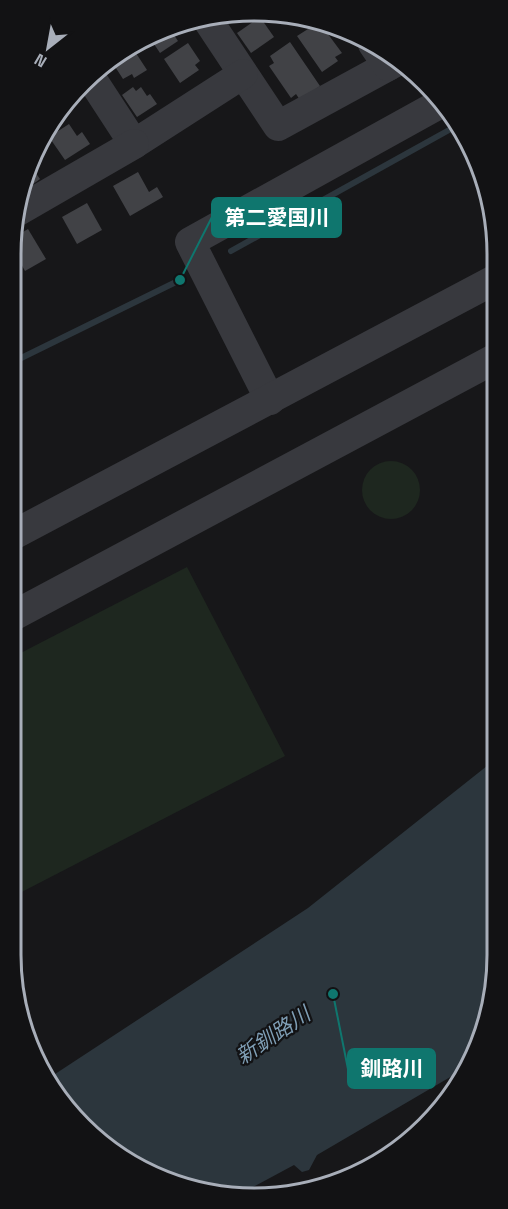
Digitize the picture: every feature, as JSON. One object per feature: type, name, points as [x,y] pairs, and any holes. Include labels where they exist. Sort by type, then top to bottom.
[{"type":"street","points":[[211,25],[278,126],[383,60]]},
{"type":"street","points":[[26,207],[134,144],[243,74]]},
{"type":"street","points":[[95,84],[134,144]]},
{"type":"street","points":[[270,400],[190,242],[435,107]]},
{"type":"street","points":[[21,530],[487,284]]},
{"type":"street","points":[[21,611],[487,363]]},
{"type":"shaded area","points":[[385,461],[397,461],[412,469],[420,484],[420,496],[412,511],[397,519],[385,519],[370,511],[362,496],[362,484],[370,469]]},
{"type":"shaded area","points":[[187,567],[285,756],[21,892],[21,653]]},
{"type":"water","name":"新釧路川","points":[[487,766],[487,970],[483,1000],[475,1030],[454,1075],[317,1155],[309,1170],[302,1172],[294,1165],[251,1188],[209,1184],[179,1176],[137,1157],[89,1120],[54,1075],[308,908]]},
{"type":"building","points":[[254,21],[263,21],[274,37],[251,53],[237,33]]},
{"type":"building","points":[[310,28],[327,32],[342,53],[335,57],[338,61],[322,72],[297,36]]},
{"type":"building","points":[[174,35],[178,41],[160,53],[154,44]]},
{"type":"building","points":[[290,42],[320,86],[300,100],[296,94],[291,98],[269,66],[274,63],[270,56]]},
{"type":"building","points":[[188,43],[200,61],[195,65],[199,70],[180,83],[164,59]]},
{"type":"building","points":[[136,53],[147,70],[134,78],[132,74],[123,79],[115,67]]},
{"type":"building","points":[[133,87],[136,91],[141,87],[157,104],[137,117],[122,95]]},
{"type":"building","points":[[69,124],[77,136],[82,132],[90,144],[65,160],[51,140],[54,134]]},
{"type":"building","points":[[138,172],[149,192],[157,187],[163,197],[130,216],[113,186]]},
{"type":"building","points":[[36,173],[40,179],[31,185]]},
{"type":"building","points":[[87,203],[102,230],[77,244],[62,217]]},
{"type":"building","points":[[28,229],[46,259],[25,271],[21,264],[22,233]]},
{"type":"waterway","points":[[231,251],[451,129]]},
{"type":"waterway","points":[[21,358],[180,280]]},
{"type":"place","name":"第二愛国川","points":[[180,280]]},
{"type":"place","name":"釧路川","points":[[333,994]]}]
